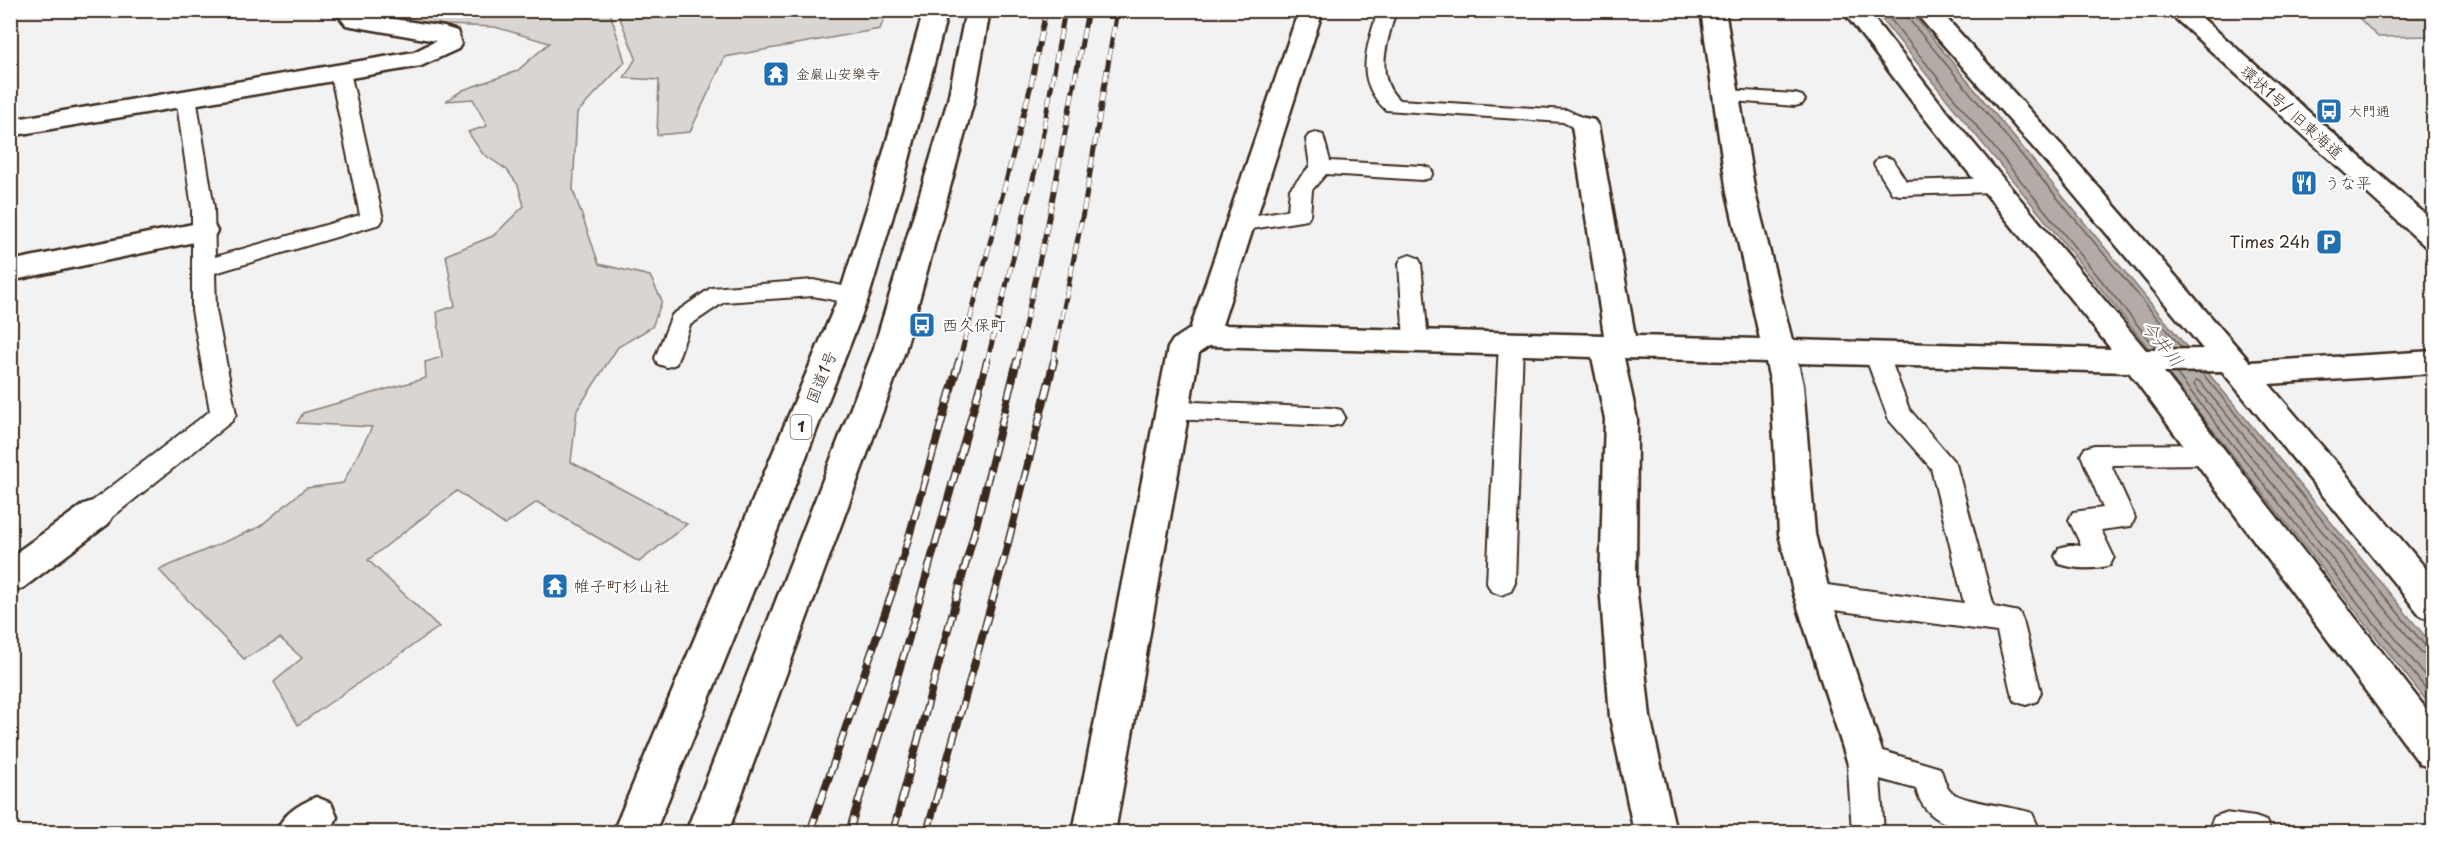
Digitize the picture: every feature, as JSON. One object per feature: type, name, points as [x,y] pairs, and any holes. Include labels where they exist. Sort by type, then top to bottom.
[{"type":"main road","points":[[10,128],[421,58],[449,44],[448,36],[435,32],[355,21],[346,10]]},
{"type":"main road","name":"国道1号","points":[[634,832],[748,559],[854,296],[890,179],[936,10]]},
{"type":"main road","points":[[707,832],[889,351],[961,100],[978,10]]},
{"type":"main road","points":[[1203,335],[1311,10]]},
{"type":"main road","points":[[1713,10],[1741,193],[1787,385],[1797,534],[1812,595],[1863,757]]},
{"type":"main road","points":[[1854,10],[1993,185],[2138,361],[2433,751]]},
{"type":"main road","points":[[1925,10],[2071,173],[2236,367],[2433,605]]},
{"type":"main road","name":"環状1号/ 旧東海道","points":[[2178,10],[2433,238]]},
{"type":"main road","points":[[1585,126],[1621,418],[1618,584],[1630,717],[1655,832]]},
{"type":"main road","points":[[10,271],[203,231]]},
{"type":"main road","points":[[1094,832],[1184,348],[1203,335],[2138,361],[2236,367],[2433,362]]},
{"type":"main road","points":[[10,577],[96,514]]},
{"type":"lane","points":[[1387,10],[1372,70],[1382,98],[1393,106],[1567,116],[1585,126]]},
{"type":"lane","points":[[204,268],[372,219],[340,72]]},
{"type":"lane","points":[[1726,96],[1795,100]]},
{"type":"lane","points":[[96,514],[223,414],[204,310],[203,207],[186,97]]},
{"type":"lane","points":[[1316,139],[1321,167]]},
{"type":"lane","points":[[1885,164],[1900,188],[1993,185]]},
{"type":"lane","points":[[1240,224],[1299,215],[1301,189],[1321,167]]},
{"type":"lane","points":[[1321,167],[1422,173]]},
{"type":"lane","points":[[1410,263],[1416,340]]},
{"type":"lane","points":[[667,358],[680,321],[719,294],[813,288],[854,296]]},
{"type":"lane","points":[[1501,583],[1511,343]]},
{"type":"lane","points":[[1876,353],[1898,413],[1943,464],[1982,617]]},
{"type":"lane","points":[[1172,410],[1332,417]]},
{"type":"lane","points":[[2069,556],[2100,557],[2083,520],[2121,518],[2094,455],[2209,454]]},
{"type":"lane","points":[[1812,595],[2009,621],[2026,692]]},
{"type":"lane","points":[[1868,832],[1863,757],[1929,778],[1934,797],[1950,810],[2021,824]]},
{"type":"lane","points":[[2226,832],[2225,828],[2255,832]]},
{"type":"shaded area","points":[[362,11],[608,11],[611,15],[625,62],[577,113],[573,190],[599,264],[650,276],[662,301],[652,327],[618,347],[577,410],[571,462],[687,524],[639,562],[537,502],[505,525],[457,491],[368,560],[439,627],[298,725],[274,682],[302,658],[280,638],[244,659],[159,570],[259,527],[306,488],[343,483],[372,427],[297,423],[303,413],[426,378],[425,362],[442,357],[437,312],[455,306],[446,255],[493,236],[524,206],[518,185],[507,170],[482,153],[468,132],[487,126],[473,99],[446,101],[463,90],[517,71],[549,43],[495,27],[445,25],[372,17]]},
{"type":"shaded area","points":[[617,11],[887,11],[880,29],[725,57],[690,132],[657,135],[659,80],[624,78],[636,58]]},
{"type":"shaded area","points":[[2352,11],[2433,11],[2433,36],[2378,37]]},
{"type":"water","name":"今井川","points":[[1875,11],[1910,11],[2433,646],[2433,709],[2126,320]]},
{"type":"railway","points":[[959,362],[1031,85],[1046,10]]},
{"type":"railway","points":[[987,362],[1039,155],[1065,10]]},
{"type":"railway","points":[[1017,362],[1049,218],[1088,10]]},
{"type":"railway","points":[[1053,362],[1085,203],[1117,10]]},
{"type":"railway","points":[[810,832],[898,575],[959,361]]},
{"type":"railway","points":[[849,832],[906,648],[987,361]]},
{"type":"railway","points":[[893,832],[976,526],[1017,361]]},
{"type":"railway","points":[[927,832],[1004,559],[1054,361]]},
{"type":"place","name":"金巖山安樂寺","points":[[776,74]]},
{"type":"place","name":"大門通","points":[[2329,111]]},
{"type":"place","name":"うな平","points":[[2304,183]]},
{"type":"place","name":"Times 24h","points":[[2329,242]]},
{"type":"place","name":"西久保町","points":[[922,325]]},
{"type":"place","name":"帷子町杉山社","points":[[555,586]]}]
